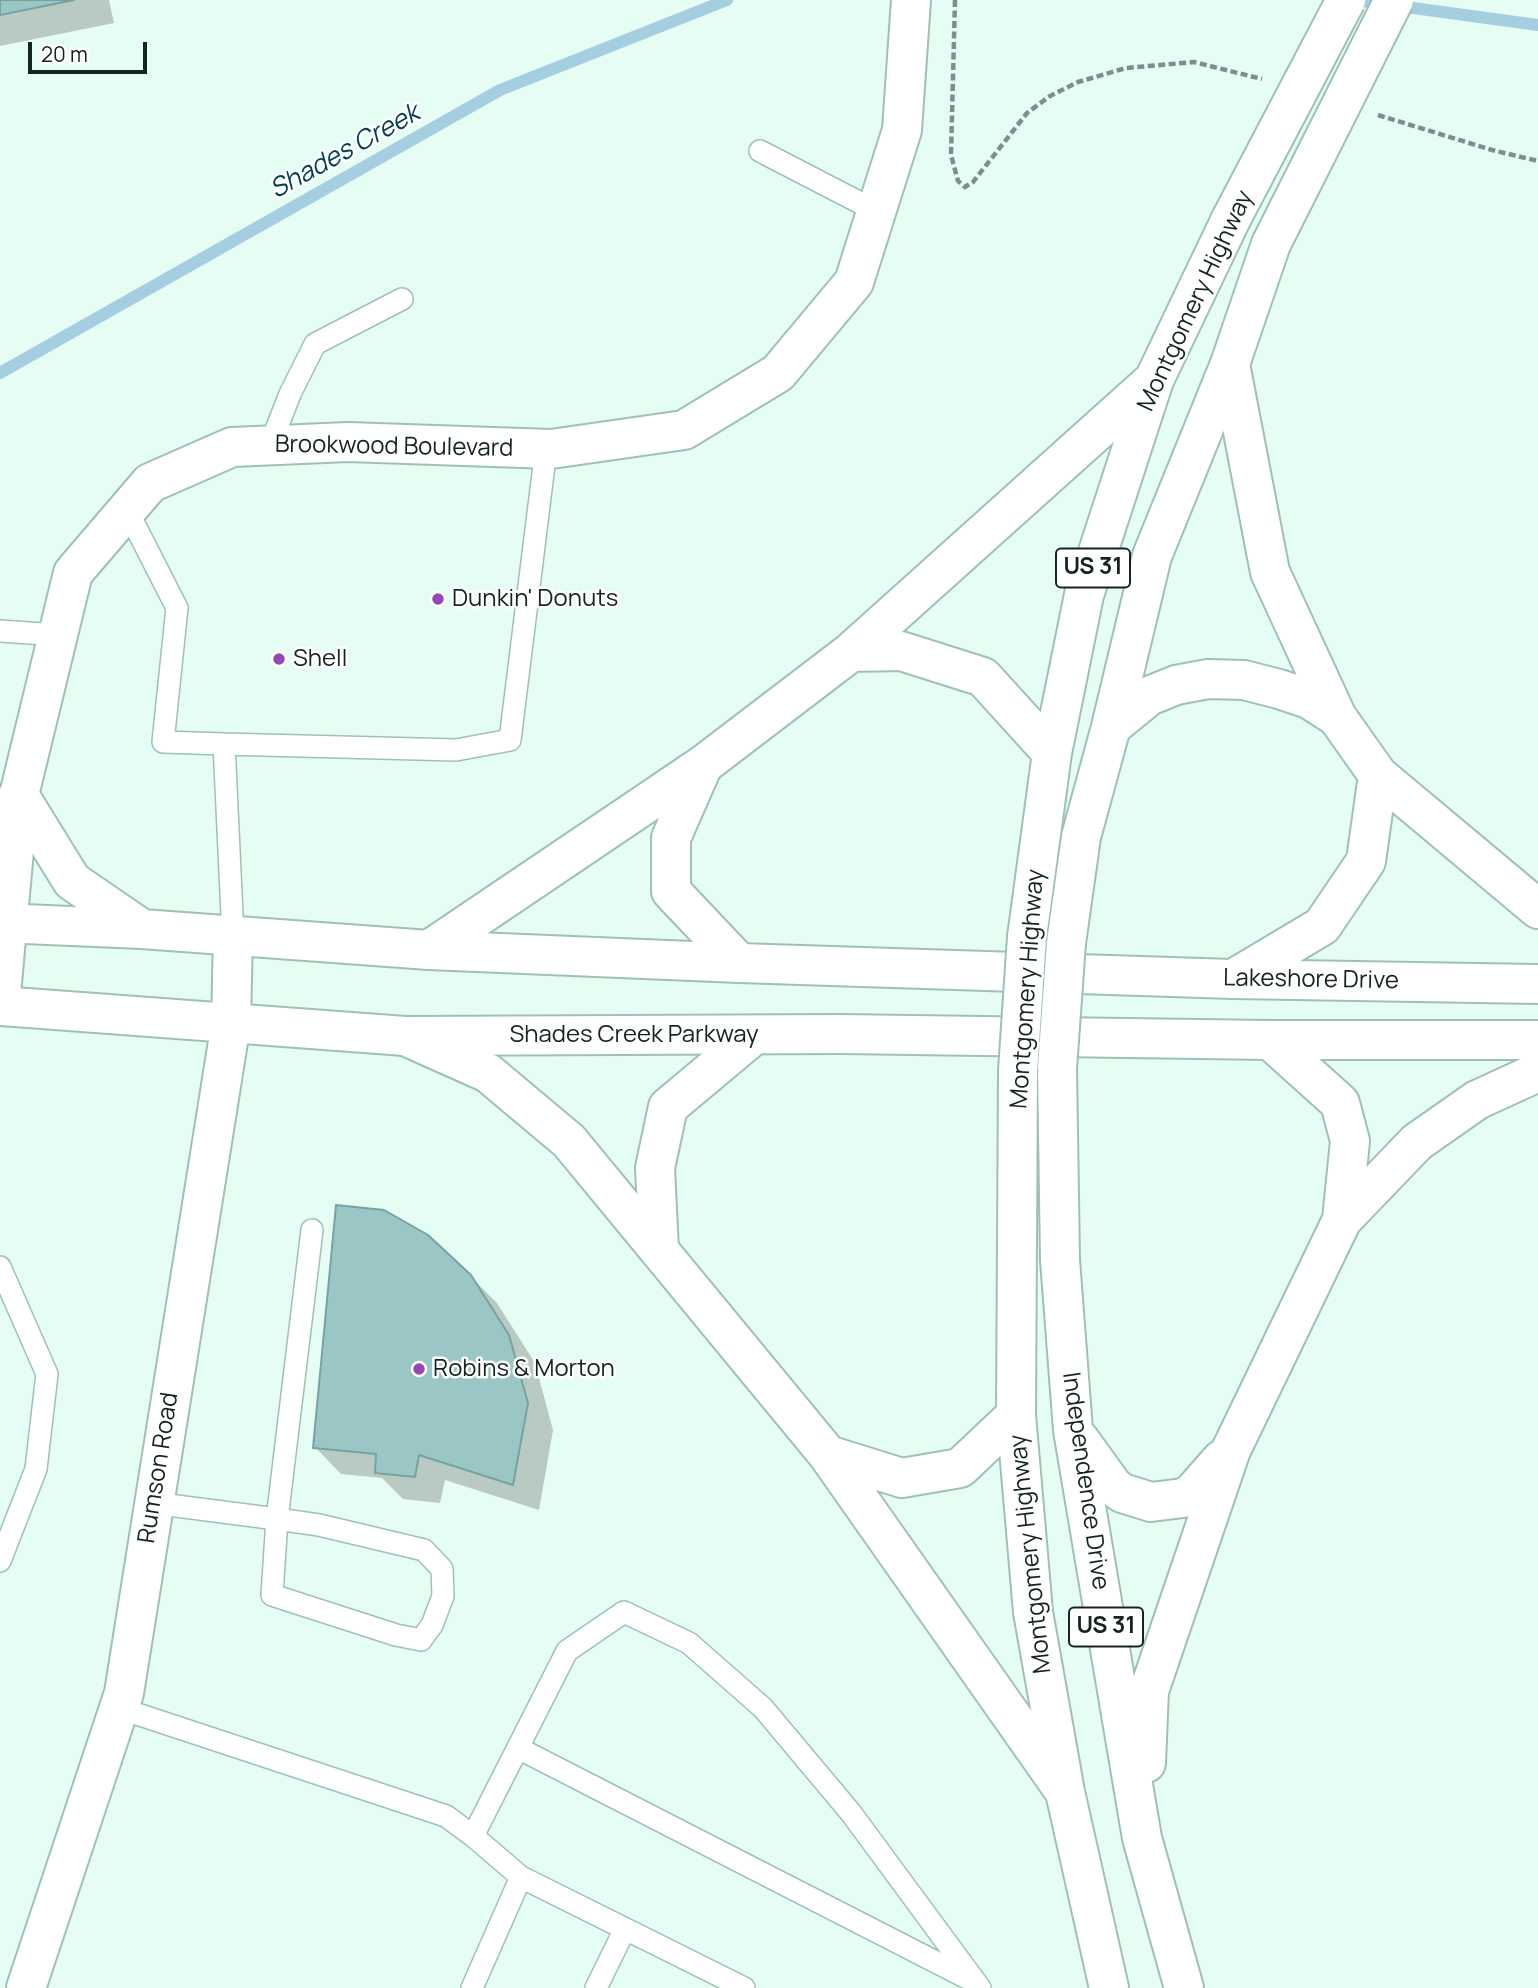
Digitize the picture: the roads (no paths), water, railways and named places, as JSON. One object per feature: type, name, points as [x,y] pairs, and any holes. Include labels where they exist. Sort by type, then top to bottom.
[{"type":"main road","name":"Brookwood Boulevard","points":[[0,1005],[10,808],[73,573],[150,483],[232,447],[348,442],[546,449],[684,430],[778,373],[854,282],[902,130],[911,0]]},
{"type":"main road","name":"Montgomery Highway","points":[[1109,1988],[1065,1792],[1033,1612],[1016,1415],[1018,1071],[1027,937],[1052,754],[1084,595],[1154,380],[1231,219],[1346,0]]},
{"type":"main road","name":"Montgomery Highway","points":[[1060,1260],[1058,1068],[1075,958],[1081,837],[1111,727],[1152,556],[1230,364],[1271,244],[1394,0]]},
{"type":"main road","points":[[1230,364],[1270,572],[1337,717],[1378,775],[1538,909]]},
{"type":"main road","points":[[429,950],[703,765],[851,652],[1154,380]]},
{"type":"main road","points":[[851,652],[901,651],[983,677],[1052,754]]},
{"type":"main road","points":[[1111,727],[1149,696],[1176,685],[1208,679],[1244,680],[1279,689],[1308,699],[1337,717]]},
{"type":"main road","points":[[703,765],[671,838],[671,891],[739,963]]},
{"type":"main road","points":[[1233,979],[1322,926],[1366,861],[1378,775]]},
{"type":"main road","points":[[10,808],[72,881],[142,929]]},
{"type":"main road","points":[[4,923],[142,929],[429,950],[739,963],[1075,958]]},
{"type":"main road","name":"Rumson Road","points":[[26,1988],[124,1693],[232,1023],[233,936]]},
{"type":"main road","name":"Lakeshore Drive","points":[[1075,958],[1233,979],[1538,984]]},
{"type":"main road","name":"Shades Creek Parkway","points":[[0,1005],[405,1036],[841,1034],[1270,1040]]},
{"type":"main road","points":[[659,1250],[655,1168],[668,1107],[754,1035]]},
{"type":"main road","points":[[405,1036],[488,1073],[569,1141],[828,1455],[1065,1792]]},
{"type":"main road","points":[[1270,1040],[1538,1040]]},
{"type":"main road","points":[[1270,1040],[1340,1102],[1350,1141],[1342,1220]]},
{"type":"main road","points":[[1142,1838],[1149,1691],[1231,1450],[1342,1220],[1417,1142],[1477,1100],[1538,1072]]},
{"type":"main road","name":"Independence Drive","points":[[1060,1260],[1073,1430],[1142,1838],[1184,1988]]},
{"type":"main road","points":[[828,1455],[902,1478],[960,1468],[1016,1415]]},
{"type":"main road","points":[[1073,1430],[1112,1486],[1122,1493],[1151,1503],[1174,1501],[1192,1493],[1231,1450]]},
{"type":"lane","points":[[760,151],[877,211]]},
{"type":"lane","points":[[270,445],[290,394],[315,344],[402,299]]},
{"type":"lane","points":[[127,510],[177,608],[163,742],[456,750],[510,740],[546,449]]},
{"type":"lane","points":[[0,631],[58,635]]},
{"type":"lane","points":[[224,744],[233,936]]},
{"type":"lane","points":[[153,1503],[277,1519],[319,1525],[424,1550],[442,1569],[443,1596],[432,1625],[421,1640],[396,1635],[272,1595],[277,1519],[312,1230]]},
{"type":"lane","points":[[0,1561],[36,1469],[47,1374],[1,1271]]},
{"type":"lane","points":[[473,1836],[567,1651],[624,1612],[689,1643],[763,1708],[851,1813],[978,1985]]},
{"type":"lane","points":[[119,1708],[446,1816],[521,1877],[744,1988]]},
{"type":"lane","points":[[518,1748],[978,1985]]},
{"type":"lane","points":[[472,1988],[521,1877]]},
{"type":"lane","points":[[596,1988],[625,1929]]},
{"type":"waterway","name":"Shades Creek","points":[[0,373],[500,90],[727,0]]},
{"type":"waterway","name":"Shades Creek","points":[[1355,0],[1538,25]]},
{"type":"place","name":"Dunkin' Donuts","points":[[438,599]]},
{"type":"place","name":"Shell","points":[[279,659]]},
{"type":"place","name":"Robins & Morton","points":[[419,1369]]}]
